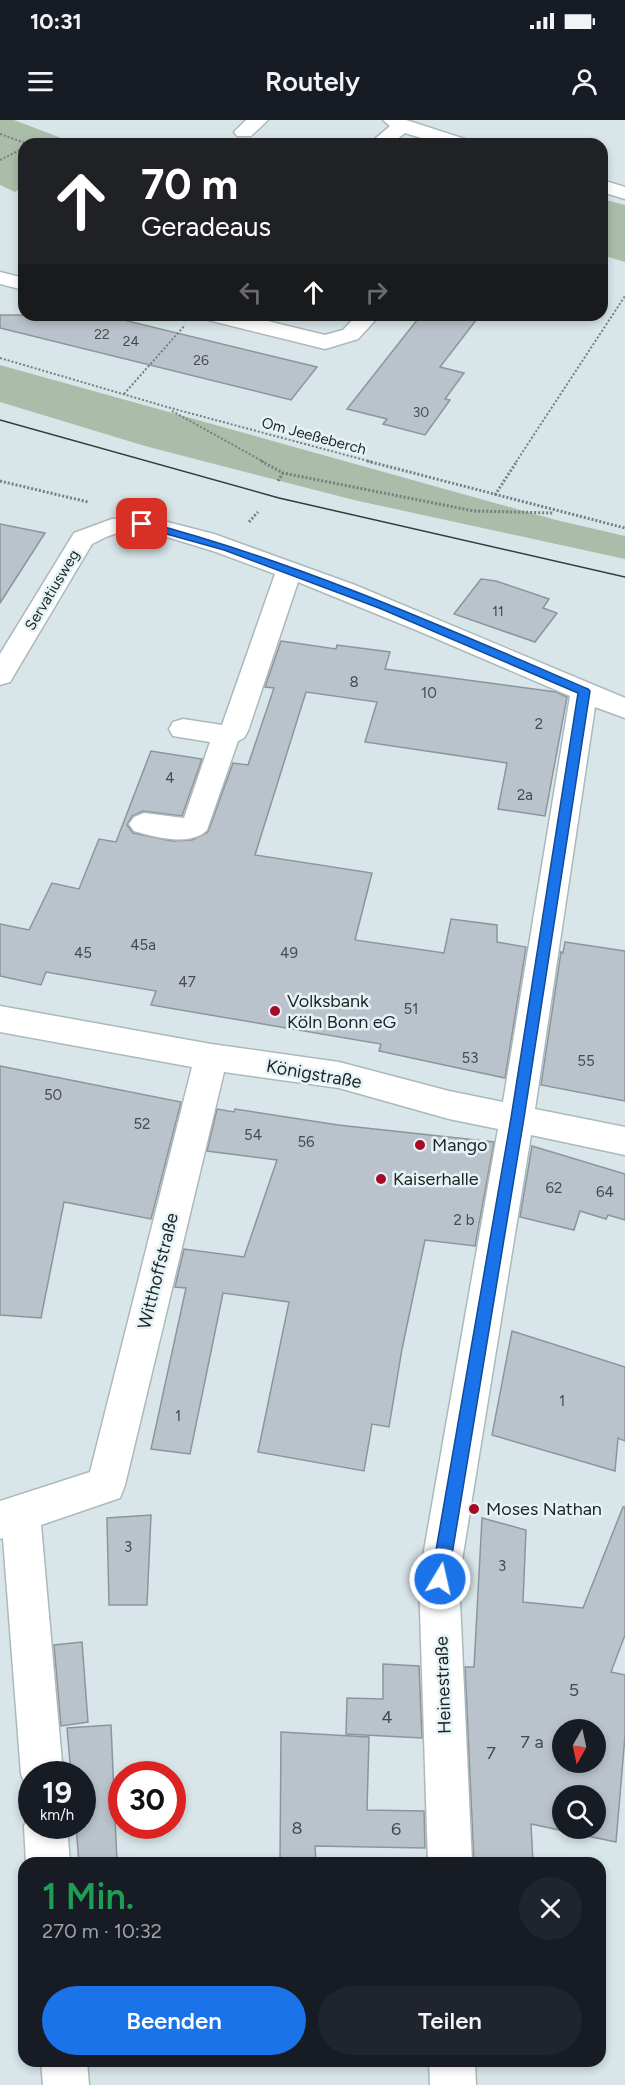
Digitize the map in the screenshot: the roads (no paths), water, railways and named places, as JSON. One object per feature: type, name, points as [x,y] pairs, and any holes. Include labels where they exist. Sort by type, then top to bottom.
[{"type":"street","points":[[384,138],[398,123],[443,138]]},
{"type":"street","points":[[608,188],[625,194]]},
{"type":"street","points":[[0,278],[18,282]]},
{"type":"street","points":[[240,321],[325,342],[342,340],[354,334],[364,321]]},
{"type":"street","name":"Servatiusweg","points":[[1,674],[83,538],[115,525],[142,524],[211,542],[383,605],[625,709]]},
{"type":"street","points":[[183,729],[226,735],[234,731],[289,570]]},
{"type":"street","name":"Heinestraße","points":[[450,1857],[440,1579],[518,1118],[584,691]]},
{"type":"street","points":[[144,824],[186,829],[192,828],[197,823],[226,735]]},
{"type":"street","name":"Königstraße","points":[[0,1019],[211,1057],[339,1075],[449,1105],[625,1141]]},
{"type":"street","name":"Witthoffstraße","points":[[11,1517],[106,1485],[211,1057]]},
{"type":"street","points":[[11,1517],[40,1761]]},
{"type":"street","points":[[47,1839],[48,1857]]},
{"type":"street","points":[[64,2067],[66,2085]]},
{"type":"street","points":[[452,2067],[453,2085]]},
{"type":"tram line","points":[[0,420],[279,498],[625,577]]},
{"type":"place","name":"Volksbank Köln Bonn eG","points":[[275,1011]]},
{"type":"place","name":"Mango","points":[[420,1145]]},
{"type":"place","name":"Kaiserhalle","points":[[381,1179]]},
{"type":"place","name":"Moses Nathan","points":[[474,1509]]}]
